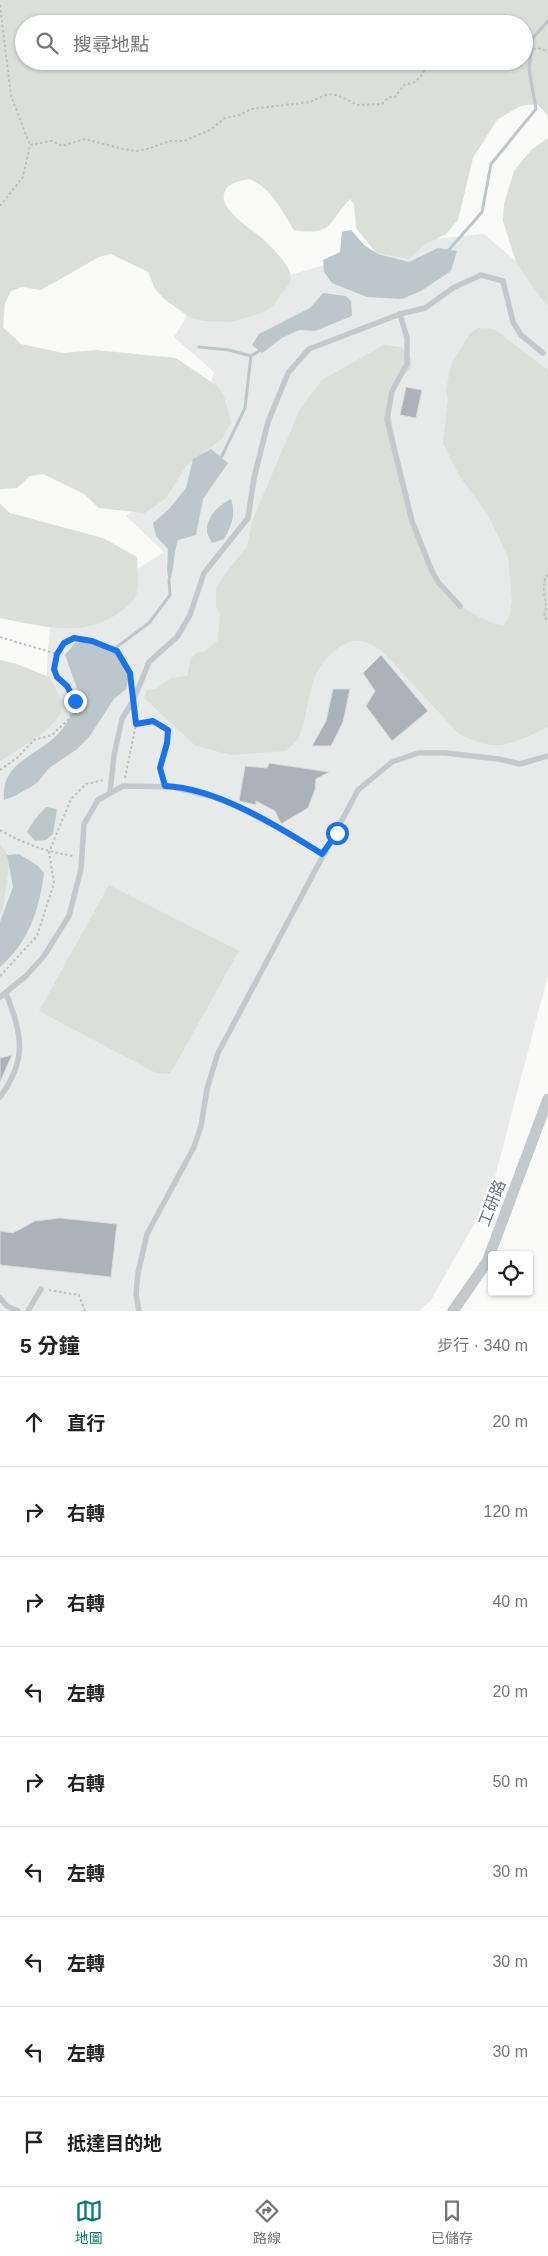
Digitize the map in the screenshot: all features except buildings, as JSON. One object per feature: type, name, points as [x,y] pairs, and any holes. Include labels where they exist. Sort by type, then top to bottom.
[{"type":"street","name":"工研路","points":[[453,1311],[487,1262],[546,1116],[548,1099]]},
{"type":"lane","points":[[110,793],[114,755],[122,719],[134,699],[148,662],[177,637],[186,622],[204,573],[248,518],[254,478],[268,422],[288,373],[309,349],[400,314],[425,308],[453,288],[481,275],[503,281],[513,322],[522,335],[543,353]]},
{"type":"lane","points":[[400,314],[407,338],[406,364],[392,391],[387,418],[412,522],[438,582],[460,606]]},
{"type":"lane","points":[[139,1311],[136,1294],[146,1234],[194,1147],[201,1126],[207,1089],[218,1054],[322,854],[337,833],[358,790],[392,762],[418,753],[454,754],[499,759],[520,764],[548,756]]},
{"type":"lane","points":[[0,1097],[10,1084],[18,1067],[21,1046],[13,1012],[3,995],[26,976],[44,956],[68,916],[82,858],[84,824],[98,800],[123,786],[165,786],[222,799],[285,831],[322,854]]},
{"type":"lane","points":[[28,1311],[41,1289]]},
{"type":"lane","points":[[0,1298],[7,1306],[18,1311]]},
{"type":"path","points":[[0,5],[11,96],[30,146],[23,177],[0,206]]},
{"type":"path","points":[[533,50],[537,48],[548,51]]},
{"type":"path","points":[[30,146],[52,141],[62,146],[85,139],[137,151],[170,141],[184,141],[210,130],[225,118],[240,115],[251,109],[310,102],[325,94],[337,94],[358,105],[382,104],[389,97],[395,97],[404,85],[415,82],[423,74],[424,70]]},
{"type":"path","points":[[548,576],[545,577],[544,593],[548,608],[544,616],[548,622]]},
{"type":"path","points":[[0,637],[57,654]]},
{"type":"path","points":[[0,770],[16,758],[34,740],[52,735],[70,718],[75,701],[67,686],[57,677],[54,669],[57,654],[64,643],[74,638],[92,641],[117,651],[130,673],[136,724],[123,786]]},
{"type":"path","points":[[136,724],[153,721],[168,730],[166,751],[160,768],[165,786]]},
{"type":"path","points":[[0,976],[37,936],[54,883],[49,852],[71,799],[86,784],[111,778]]},
{"type":"path","points":[[0,830],[18,841],[49,852],[82,858]]},
{"type":"path","points":[[41,1289],[79,1295],[86,1311]]},
{"type":"shaded area","points":[[0,0],[548,0],[548,116],[537,104],[520,106],[497,120],[473,158],[458,220],[446,234],[424,245],[409,259],[378,253],[373,249],[356,228],[354,204],[350,199],[328,226],[316,231],[294,230],[270,194],[249,179],[230,185],[225,192],[224,199],[227,207],[240,221],[274,250],[287,266],[291,277],[289,285],[275,302],[274,306],[262,313],[231,322],[204,321],[191,318],[164,299],[155,289],[148,272],[111,254],[99,257],[41,290],[22,287],[11,291],[5,303],[3,327],[21,344],[63,353],[96,350],[176,358],[217,386],[224,396],[231,422],[222,439],[187,465],[166,498],[145,513],[99,508],[84,494],[43,474],[30,476],[17,488],[0,489]]},
{"type":"shaded area","points":[[548,138],[548,305],[516,262],[503,221],[504,204],[514,171],[531,150]]},
{"type":"shaded area","points":[[351,230],[364,245],[378,254],[409,262],[438,248],[457,251],[451,271],[421,291],[402,299],[367,297],[332,283],[324,272],[323,260],[340,252],[342,232]]},
{"type":"shaded area","points":[[484,234],[548,288],[548,975],[490,1196],[431,1300],[419,1311],[0,1311],[0,746],[45,711],[51,624],[164,552],[126,516],[181,475],[214,372],[174,337],[194,304],[401,242]]},
{"type":"shaded area","points":[[323,293],[346,296],[351,301],[352,316],[315,331],[299,330],[282,338],[262,353],[252,345],[259,334],[310,308]]},
{"type":"shaded area","points":[[478,328],[494,329],[548,370],[548,727],[504,745],[483,744],[472,740],[458,733],[382,651],[367,642],[352,641],[341,646],[329,656],[315,676],[299,737],[286,751],[231,755],[196,746],[144,698],[147,690],[156,689],[171,678],[187,676],[191,659],[196,653],[205,651],[218,640],[220,614],[216,606],[216,589],[223,576],[247,547],[253,519],[300,409],[322,380],[384,345],[401,347],[412,360],[411,368],[391,385],[388,401],[405,490],[413,521],[424,551],[438,578],[456,600],[479,617],[494,624],[504,625],[509,618],[512,601],[508,557],[487,513],[460,477],[443,443],[448,399],[446,390],[451,365],[470,333]]},
{"type":"shaded area","points":[[211,449],[228,463],[203,499],[196,535],[178,540],[169,583],[167,570],[168,549],[156,536],[153,523],[169,509],[186,488],[193,459]]},
{"type":"shaded area","points":[[231,499],[233,515],[229,529],[224,539],[212,543],[207,532],[211,516],[222,504]]},
{"type":"shaded area","points":[[0,504],[10,513],[103,538],[137,557],[138,588],[132,601],[120,612],[106,620],[77,628],[46,627],[0,618]]},
{"type":"shaded area","points":[[92,641],[117,651],[130,673],[126,689],[114,699],[89,737],[76,750],[49,768],[37,783],[4,800],[4,788],[7,778],[13,769],[55,737],[70,718],[80,696],[65,655],[75,643]]},
{"type":"shaded area","points":[[0,660],[17,664],[49,677],[62,705],[55,721],[47,729],[0,761]]},
{"type":"shaded area","points":[[46,807],[57,809],[53,834],[46,840],[35,841],[27,832]]},
{"type":"shaded area","points":[[0,843],[10,859],[3,908],[0,915]]},
{"type":"shaded area","points":[[19,854],[38,866],[44,873],[42,887],[31,925],[18,947],[0,967],[0,922],[13,887],[7,855]]},
{"type":"shaded area","points":[[109,885],[239,951],[170,1074],[156,1073],[39,1011]]},
{"type":"waterway","points":[[533,38],[548,21]]},
{"type":"waterway","points":[[447,252],[482,212],[491,164],[536,109],[529,70]]},
{"type":"waterway","points":[[199,347],[229,350],[251,356]]},
{"type":"waterway","points":[[220,460],[245,408],[251,356],[261,350]]},
{"type":"waterway","points":[[110,652],[149,623],[170,595],[169,580]]},
{"type":"route","points":[[75,701],[67,686],[57,677],[54,669],[57,654],[64,643],[74,638],[92,641],[117,651],[130,673],[136,724],[153,721],[168,730],[164,759],[160,768],[165,786],[222,799],[285,831],[322,854],[337,833]]}]
